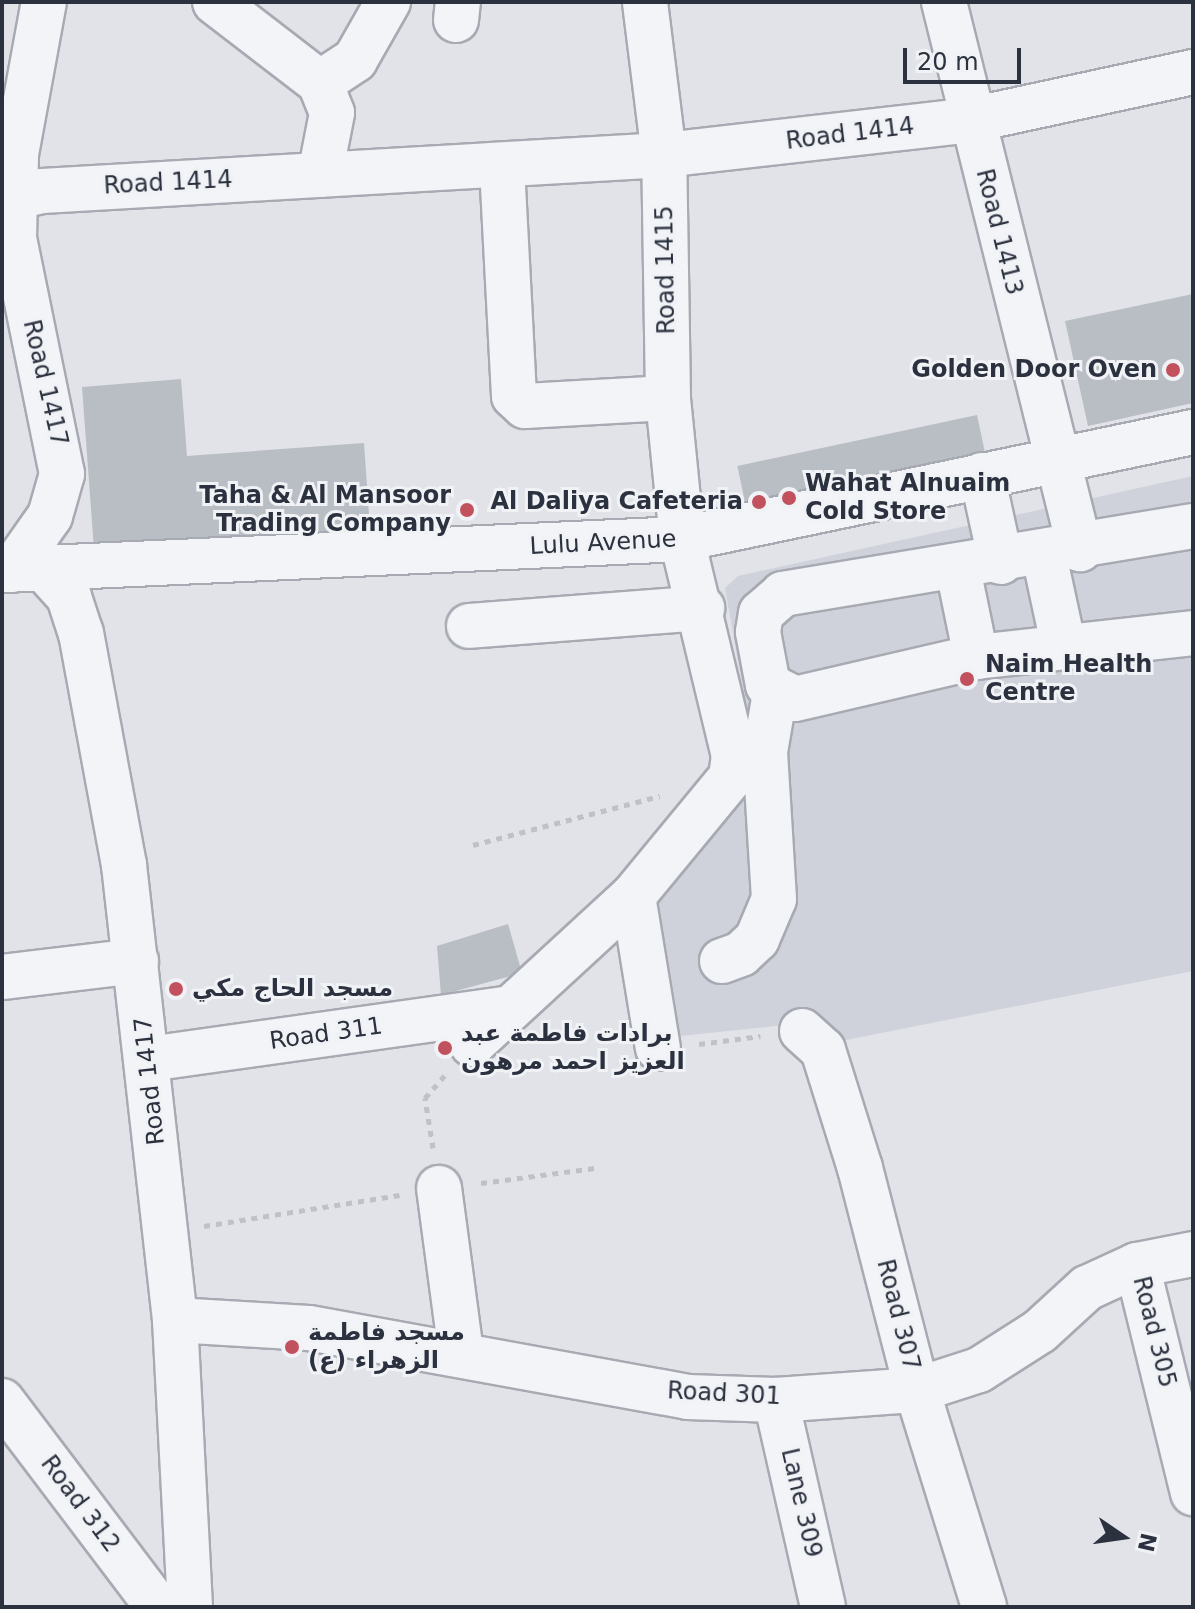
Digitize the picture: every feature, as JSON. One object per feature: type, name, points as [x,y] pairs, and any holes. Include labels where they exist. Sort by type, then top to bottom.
[{"type":"street","name":"Road 1417","points":[[44,2],[7,195],[14,238],[11,280],[62,474],[50,516],[20,570],[69,597],[81,633],[136,961],[175,1320],[190,1607]]},
{"type":"street","points":[[215,2],[320,83],[332,113],[320,175]]},
{"type":"street","points":[[320,83],[355,60],[388,2]]},
{"type":"street","name":"Road 1415","points":[[645,2],[664,155],[668,398],[682,539]]},
{"type":"street","name":"Road 1413","points":[[944,2],[1054,462],[1062,552],[1063,644]]},
{"type":"street","name":"Road 1414","points":[[7,195],[664,155],[971,120],[1193,72]]},
{"type":"street","points":[[502,167],[514,396],[525,406],[668,398]]},
{"type":"street","name":"Lulu Avenue","points":[[20,570],[682,539],[1193,432]]},
{"type":"street","points":[[982,475],[1001,562]]},
{"type":"street","points":[[722,961],[741,954],[757,939],[774,899],[765,752],[775,693],[765,675],[758,632],[761,613],[774,599],[1062,552],[1193,526]]},
{"type":"street","points":[[472,1044],[503,1009],[633,896],[731,777],[733,736],[682,539]]},
{"type":"street","points":[[958,569],[976,657]]},
{"type":"street","points":[[469,626],[702,608]]},
{"type":"street","points":[[775,693],[805,698],[976,657],[1063,644],[1193,633]]},
{"type":"street","points":[[633,896],[658,1048]]},
{"type":"street","points":[[2,977],[136,961]]},
{"type":"street","name":"Road 311","points":[[149,1059],[503,1009]]},
{"type":"street","name":"Road 307","points":[[802,1031],[823,1050],[917,1390],[984,1607]]},
{"type":"street","points":[[439,1188],[461,1353]]},
{"type":"street","name":"Road 301","points":[[175,1320],[309,1328],[461,1353],[688,1397],[776,1400],[917,1390],[979,1370],[1040,1331],[1087,1288],[1137,1265],[1193,1254]]},
{"type":"street","name":"Road 305","points":[[1137,1265],[1193,1493]]},
{"type":"street","name":"Lane 309","points":[[776,1400],[823,1607]]},
{"type":"street","name":"Road 312","points":[[2,1401],[158,1607]]},
{"type":"path","points":[[473,845],[670,793]]},
{"type":"path","points":[[658,1048],[802,1031]]},
{"type":"path","points":[[439,1188],[425,1098],[472,1044]]},
{"type":"path","points":[[167,1232],[439,1188],[595,1168]]},
{"type":"shaded area","name":"Naim Health Centre","points":[[1193,476],[1193,971],[836,1042],[794,1024],[671,1037],[651,902],[749,794],[757,770],[725,588],[738,576]]},
{"type":"building","points":[[1193,294],[1193,403],[1088,426],[1065,321]]},
{"type":"building","points":[[181,379],[187,456],[364,443],[370,529],[94,549],[82,387]]},
{"type":"building","points":[[977,415],[987,461],[747,512],[737,466]]},
{"type":"building","points":[[508,924],[522,973],[441,995],[437,946]]},
{"type":"place","name":"Golden Door Oven","points":[[1173,370]]},
{"type":"place","name":"Wahat Alnuaim Cold Store","points":[[789,498]]},
{"type":"place","name":"Al Daliya Cafeteria","points":[[759,502]]},
{"type":"place","name":"Taha & Al Mansoor Trading Company","points":[[467,510]]},
{"type":"place","name":"Naim Health Centre","points":[[967,679]]},
{"type":"place","name":"مسجد الحاج مكي","points":[[176,989]]},
{"type":"place","name":"برادات فاطمة عبد العزيز احمد مرهون","points":[[445,1048]]},
{"type":"place","name":"مسجد فاطمة الزهراء (ع)","points":[[292,1347]]}]
